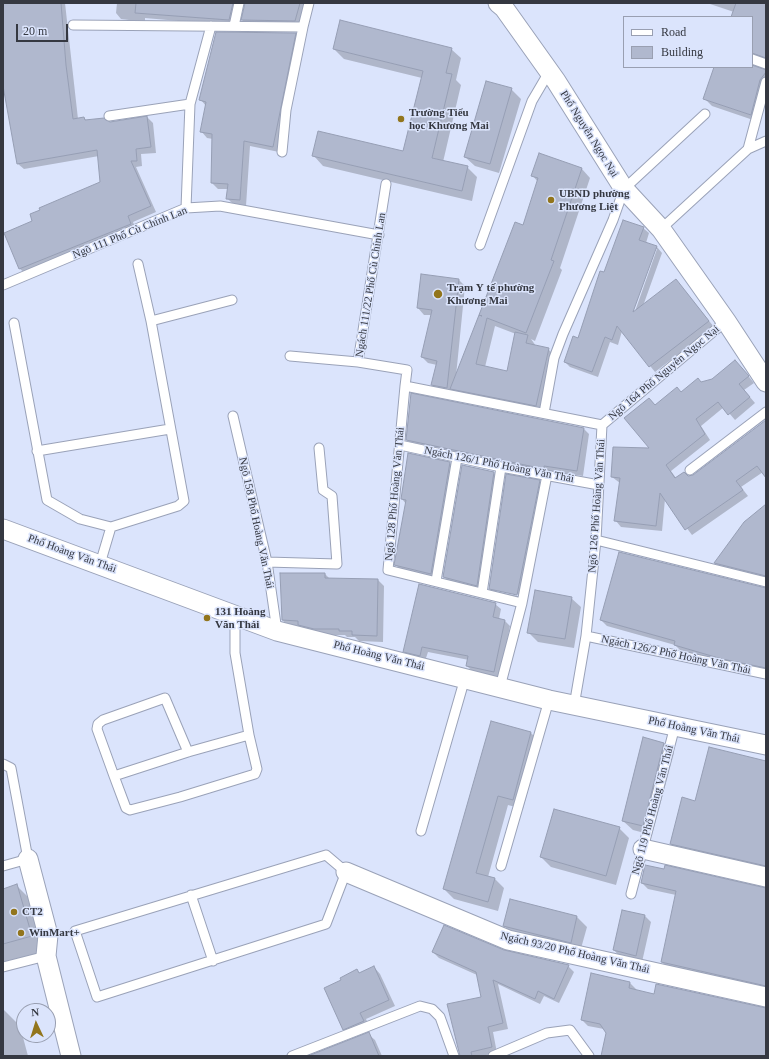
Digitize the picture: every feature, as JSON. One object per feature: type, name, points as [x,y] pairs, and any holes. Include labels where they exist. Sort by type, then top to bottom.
[{"type":"street","name":"Phố Nguyễn Ngọc Nại","points":[[502,5],[549,72],[624,189],[661,229],[726,321],[766,382]]},
{"type":"street","name":"Phố Hoàng Văn Thái","points":[[3,529],[277,631],[548,700],[766,745]]},
{"type":"street","points":[[642,849],[766,877]]},
{"type":"street","points":[[28,859],[48,935],[46,956],[71,1056]]},
{"type":"street","name":"Ngách 93/20 Phố Hoàng Văn Thái","points":[[346,872],[508,940],[766,997]]},
{"type":"lane","points":[[234,26],[239,3]]},
{"type":"lane","points":[[282,152],[286,110],[309,3]]},
{"type":"lane","points":[[73,25],[303,27]]},
{"type":"lane","points":[[186,208],[190,104],[211,26]]},
{"type":"lane","points":[[753,59],[766,64]]},
{"type":"lane","points":[[480,245],[532,101],[549,72]]},
{"type":"lane","points":[[748,148],[766,82]]},
{"type":"lane","points":[[109,116],[190,104]]},
{"type":"lane","points":[[544,413],[554,358],[613,220],[624,189],[705,114]]},
{"type":"lane","points":[[661,229],[748,148],[766,141]]},
{"type":"lane","name":"Ngách 111/22 Phố Cù Chính Lan","points":[[386,184],[358,362],[407,370],[405,386]]},
{"type":"lane","name":"Ngõ 111 Phố Cù Chính Lan","points":[[3,285],[186,208],[220,206],[379,235]]},
{"type":"lane","points":[[14,323],[46,500],[80,519],[111,527],[178,506],[184,501],[151,321],[138,264]]},
{"type":"lane","points":[[151,321],[232,300]]},
{"type":"lane","name":"Ngõ 164 Phố Nguyễn Ngọc Nại","points":[[602,426],[726,321]]},
{"type":"lane","points":[[290,356],[358,362]]},
{"type":"lane","name":"Ngõ 126 Phố Hoàng Văn Thái","points":[[405,386],[602,426],[596,540],[586,636],[574,706]]},
{"type":"lane","name":"Ngõ 128 Phố Hoàng Văn Thái","points":[[405,386],[388,570],[522,603]]},
{"type":"lane","points":[[690,470],[766,412]]},
{"type":"lane","name":"Ngõ 158 Phố Hoàng Văn Thái","points":[[232,416],[267,562],[277,631]]},
{"type":"lane","points":[[37,451],[170,429]]},
{"type":"lane","name":"Ngách 126/1 Phố Hoàng Văn Thái","points":[[400,445],[501,467],[599,485]]},
{"type":"lane","points":[[267,562],[337,564],[332,496],[323,490],[319,448]]},
{"type":"lane","points":[[436,581],[457,458]]},
{"type":"lane","points":[[482,593],[501,467]]},
{"type":"lane","points":[[500,687],[522,603],[547,475]]},
{"type":"lane","points":[[100,564],[111,527]]},
{"type":"lane","points":[[596,540],[766,582]]},
{"type":"lane","points":[[188,752],[165,698],[103,720],[98,724],[97,729],[114,776],[126,808],[130,810],[136,810],[250,777],[255,774],[257,769],[249,735],[235,653],[235,616]]},
{"type":"lane","name":"Ngách 126/2 Phố Hoàng Văn Thái","points":[[586,636],[766,674]]},
{"type":"lane","points":[[421,831],[465,678]]},
{"type":"lane","points":[[501,866],[548,700]]},
{"type":"lane","name":"Ngõ 119 Phố Hoàng Văn Thái","points":[[631,894],[675,726]]},
{"type":"lane","points":[[114,776],[188,752],[249,735]]},
{"type":"lane","points":[[3,764],[11,768],[28,859],[3,866]]},
{"type":"lane","points":[[326,855],[346,872],[326,924],[97,997],[75,931],[326,855]]},
{"type":"lane","points":[[191,895],[213,961]]},
{"type":"lane","points":[[3,967],[46,956]]},
{"type":"lane","points":[[292,1056],[420,1006],[432,1009],[440,1017],[454,1056]]},
{"type":"lane","points":[[493,1056],[546,1033],[570,1030],[589,1056]]},
{"type":"building","points":[[3,3],[61,3],[66,65],[73,119],[84,117],[85,120],[104,118],[110,122],[147,116],[151,147],[136,149],[137,161],[131,161],[151,206],[128,216],[131,224],[19,269],[4,233],[32,221],[30,214],[40,210],[39,208],[100,182],[97,150],[17,164],[3,86]]},
{"type":"building","points":[[136,3],[233,3],[229,20],[135,13]]},
{"type":"building","points":[[245,3],[300,3],[295,21],[241,20]]},
{"type":"building","points":[[736,3],[766,3],[766,58],[753,53],[753,16],[731,16]]},
{"type":"building","points":[[340,20],[452,48],[446,73],[452,74],[432,158],[468,166],[462,191],[312,156],[318,131],[403,151],[423,71],[333,49]]},
{"type":"building","points":[[216,32],[296,33],[273,147],[244,141],[240,200],[226,199],[228,184],[211,183],[212,134],[200,132],[206,102],[199,100]]},
{"type":"building","points":[[753,65],[766,70],[760,80],[751,115],[703,99],[714,68],[753,68]]},
{"type":"building","points":[[486,81],[512,88],[490,164],[464,157]]},
{"type":"building","points":[[539,153],[582,168],[551,260],[554,261],[526,333],[487,318],[476,364],[507,371],[515,332],[528,335],[526,343],[549,348],[536,406],[450,389],[515,222],[523,225],[538,178],[531,176]]},
{"type":"building","points":[[623,220],[644,227],[639,240],[657,246],[633,312],[676,279],[709,321],[649,367],[617,326],[612,340],[605,337],[592,372],[564,362],[573,336],[578,338],[600,271],[604,272]]},
{"type":"building","points":[[421,274],[459,279],[447,388],[431,385],[437,361],[421,357],[432,310],[417,308]]},
{"type":"building","points":[[735,360],[749,376],[739,384],[750,397],[728,415],[718,402],[696,419],[705,434],[666,465],[675,478],[684,472],[688,476],[693,475],[766,420],[766,478],[757,466],[736,481],[743,490],[685,530],[660,493],[656,526],[614,521],[620,478],[611,477],[613,447],[649,448],[624,418],[649,398],[655,405],[677,387],[681,392],[698,378],[701,382],[712,379]]},
{"type":"building","points":[[411,393],[584,428],[577,471],[544,466],[544,469],[406,440]]},
{"type":"building","points":[[408,453],[450,462],[431,574],[394,565],[406,500],[401,499]]},
{"type":"building","points":[[462,465],[494,472],[477,586],[443,577]]},
{"type":"building","points":[[506,474],[540,480],[517,595],[489,589]]},
{"type":"building","points":[[766,504],[766,576],[714,563],[744,522]]},
{"type":"building","points":[[619,552],[766,588],[766,668],[722,659],[674,645],[675,641],[600,620]]},
{"type":"building","points":[[280,573],[325,573],[325,578],[378,579],[377,636],[352,635],[352,631],[339,631],[339,629],[314,629],[298,625],[298,621],[282,620]]},
{"type":"building","points":[[419,584],[496,603],[493,617],[505,620],[494,672],[466,666],[468,656],[422,647],[420,656],[403,652]]},
{"type":"building","points":[[535,590],[572,597],[565,639],[527,633]]},
{"type":"building","points":[[491,721],[531,732],[513,800],[498,796],[476,873],[495,878],[488,902],[443,889]]},
{"type":"building","points":[[643,737],[664,743],[643,826],[622,821]]},
{"type":"building","points":[[709,747],[766,761],[766,866],[670,844],[682,797],[695,801]]},
{"type":"building","points":[[554,809],[620,827],[606,876],[540,857]]},
{"type":"building","points":[[645,865],[664,869],[665,865],[766,888],[766,986],[661,962],[676,891],[641,883]]},
{"type":"building","name":"CT2","points":[[17,884],[32,936],[3,944],[3,889]]},
{"type":"building","points":[[510,899],[577,916],[571,943],[503,926]]},
{"type":"building","points":[[622,910],[645,915],[636,956],[613,950]]},
{"type":"building","points":[[444,925],[504,950],[569,965],[554,999],[538,991],[535,999],[493,980],[503,1023],[488,1027],[492,1047],[471,1052],[472,1056],[460,1056],[447,1004],[481,997],[476,972],[432,952]]},
{"type":"building","points":[[374,966],[389,1000],[360,1013],[364,1021],[343,1030],[324,988],[341,980],[340,978],[357,969],[359,973]]},
{"type":"building","points":[[591,973],[630,982],[629,988],[654,994],[656,984],[766,1008],[766,1056],[601,1056],[606,1033],[600,1024],[581,1020]]},
{"type":"building","points":[[369,1032],[379,1056],[308,1056]]},
{"type":"place","name":"Trường Tiểu học Khương Mai","points":[[401,119]]},
{"type":"place","name":"UBND phường Phương Liệt","points":[[551,200]]},
{"type":"place","name":"Trạm Y tế phường Khương Mai","points":[[438,294]]},
{"type":"place","name":"131 Hoàng Văn Thái","points":[[207,618]]},
{"type":"place","name":"CT2","points":[[14,912]]},
{"type":"place","name":"WinMart+","points":[[21,933]]}]
